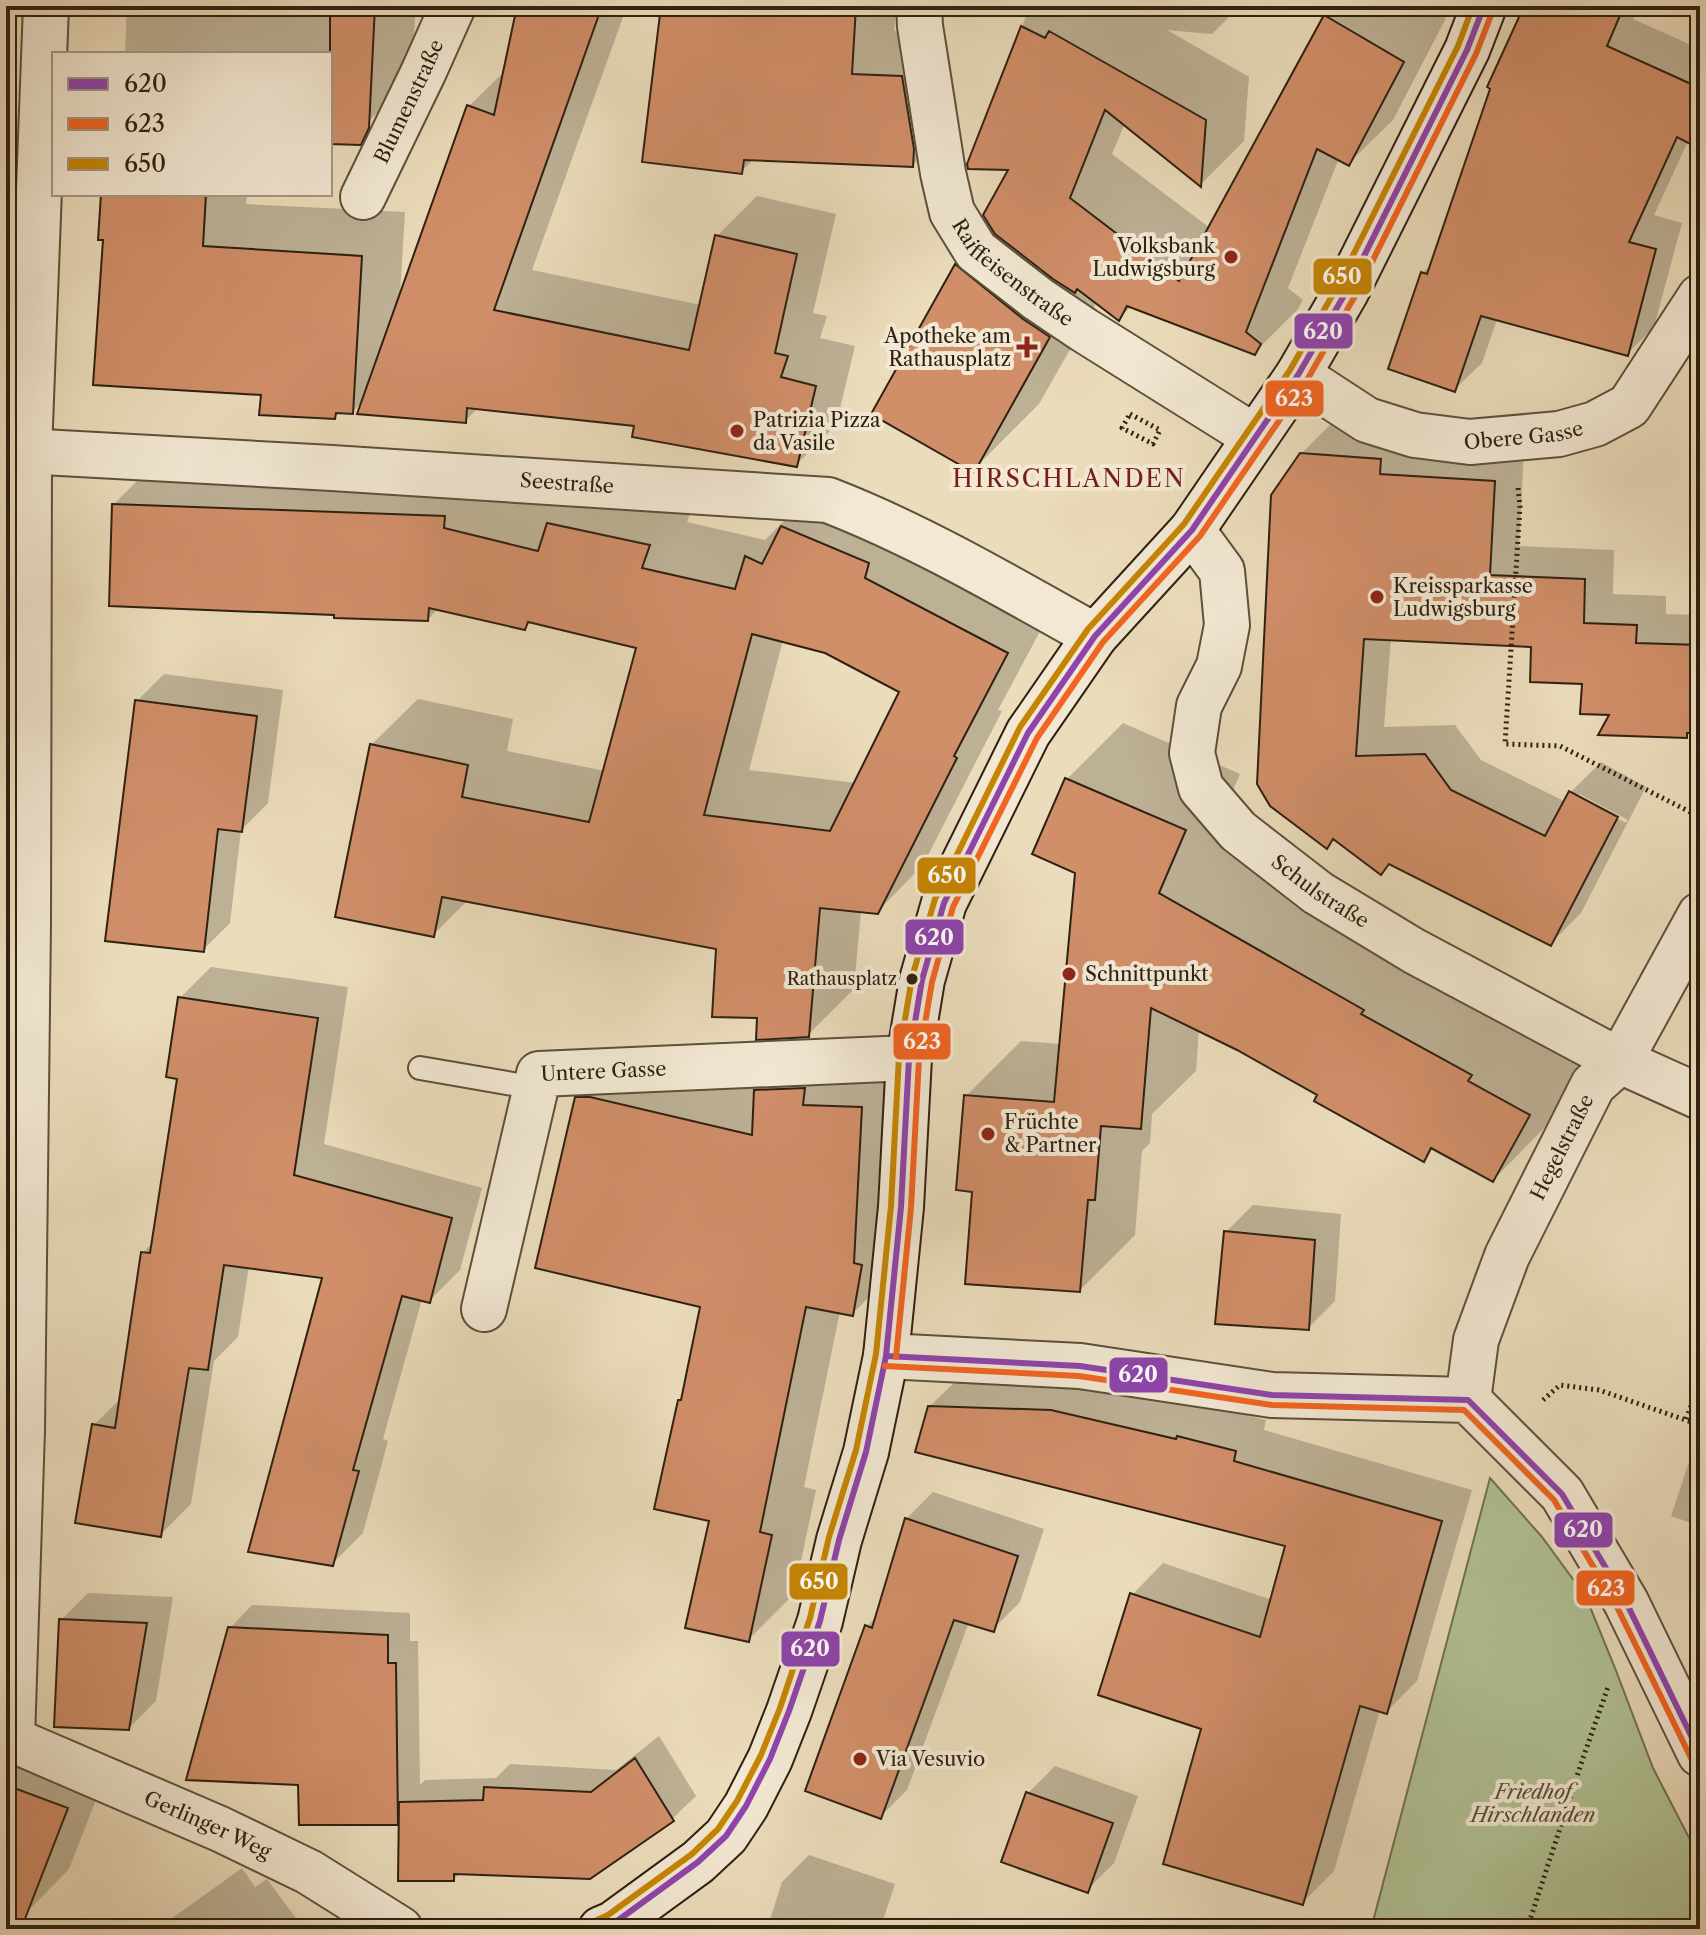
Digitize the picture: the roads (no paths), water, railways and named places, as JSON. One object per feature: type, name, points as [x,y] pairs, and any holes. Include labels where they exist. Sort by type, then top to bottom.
[{"type":"street","points":[[9,1738],[22,1430],[28,923],[18,450],[46,6]]},
{"type":"street","name":"Blumenstraße","points":[[363,197],[453,6]]},
{"type":"street","name":"Raiffeisenstraße","points":[[919,6],[943,173],[952,212],[976,251],[1084,330],[1255,437]]},
{"type":"street","points":[[609,1927],[698,1862],[726,1836],[746,1806],[770,1759],[820,1621],[839,1540],[866,1452],[886,1356],[901,1207],[909,1058],[922,980],[944,903],[1028,733],[1095,636],[1192,530],[1298,375],[1360,263],[1467,50],[1484,6]]},
{"type":"street","name":"Obere Gasse","points":[[1298,375],[1367,420],[1415,435],[1470,442],[1559,434],[1595,424],[1629,406],[1700,297]]},
{"type":"street","name":"Seestraße","points":[[18,450],[828,500],[872,517],[964,563],[1095,636]]},
{"type":"street","name":"Schulstraße","points":[[1192,530],[1222,571],[1227,625],[1219,666],[1199,706],[1192,753],[1201,788],[1238,831],[1318,893],[1414,951],[1620,1061],[1700,1097]]},
{"type":"street","name":"Hegelstraße","points":[[1468,1400],[1476,1340],[1507,1256],[1593,1085],[1620,1061],[1700,915]]},
{"type":"street","name":"Untere Gasse","points":[[484,1309],[539,1074],[909,1058]]},
{"type":"street","points":[[886,1356],[1080,1366],[1272,1395],[1468,1400],[1562,1494],[1626,1602],[1700,1754]]},
{"type":"street","name":"Gerlinger Weg","points":[[9,1738],[220,1829],[309,1872],[400,1929]]},
{"type":"lane","points":[[420,1068],[536,1088]]},
{"type":"place","name":"Volksbank Ludwigsburg","points":[[1231,257]]},
{"type":"place","name":"Apotheke am Rathausplatz","points":[[1027,347]]},
{"type":"place","name":"Patrizia Pizza da Vasile","points":[[737,431]]},
{"type":"place","name":"Kreissparkasse Ludwigsburg","points":[[1377,597]]},
{"type":"place","name":"Schnittpunkt","points":[[1069,974]]},
{"type":"place","name":"Rathausplatz","points":[[912,979]]},
{"type":"place","name":"Früchte & Partner","points":[[988,1134]]},
{"type":"place","name":"Via Vesuvio","points":[[860,1759]]},
{"type":"district","name":"HIRSCHLANDEN","points":[[1069,478]]},
{"type":"park label","name":"Friedhof Hirschlanden","points":[[1533,1804]]}]
